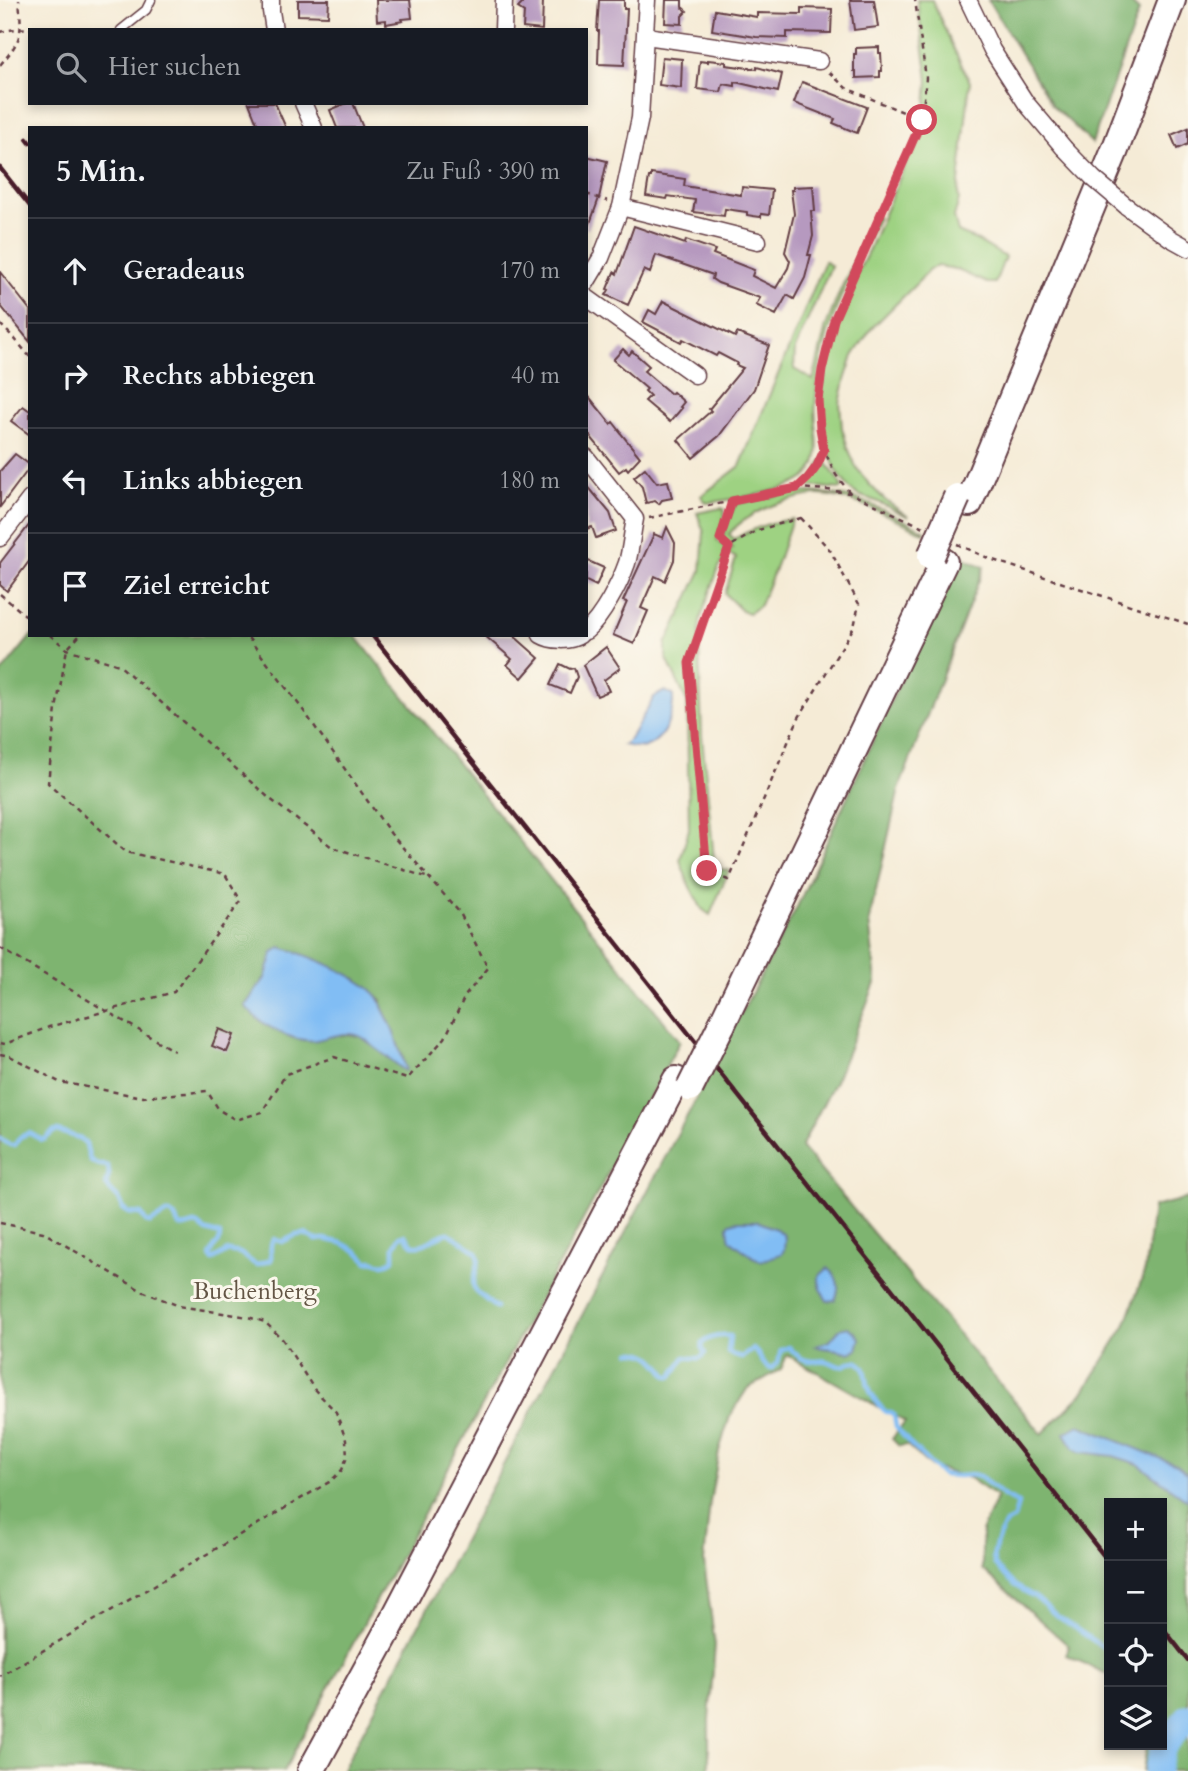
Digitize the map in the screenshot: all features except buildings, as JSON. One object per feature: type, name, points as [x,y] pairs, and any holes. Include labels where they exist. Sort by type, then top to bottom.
[{"type":"highway","points":[[327,1771],[417,1604],[683,1084],[944,554],[1157,0]]},
{"type":"highway","points":[[963,500],[1115,150],[1172,0]]},
{"type":"highway","points":[[310,1771],[683,1084]]},
{"type":"street","points":[[271,0],[274,28]]},
{"type":"street","points":[[503,28],[504,0]]},
{"type":"street","points":[[588,280],[601,258],[621,206],[640,118],[647,0]]},
{"type":"street","points":[[968,0],[992,50],[1026,103],[1064,148],[1094,179],[1126,206],[1188,248]]},
{"type":"street","points":[[646,36],[819,61]]},
{"type":"street","points":[[304,105],[313,126]]},
{"type":"street","points":[[621,206],[758,241]]},
{"type":"street","points":[[588,297],[695,375]]},
{"type":"street","points":[[588,460],[635,519],[627,563],[608,604],[588,629]]},
{"type":"street","points":[[0,538],[28,502]]},
{"type":"street","points":[[544,637],[549,640],[578,637]]},
{"type":"lane","points":[[124,28],[146,10],[151,0]]},
{"type":"path","points":[[0,65],[18,42],[22,29],[19,0]]},
{"type":"path","points":[[850,494],[836,475],[824,450],[818,400],[834,320],[922,120],[926,78],[915,0]]},
{"type":"path","points":[[0,32],[28,29]]},
{"type":"path","points":[[819,61],[846,88],[922,120]]},
{"type":"path","points":[[588,195],[621,206]]},
{"type":"path","points":[[0,324],[28,354]]},
{"type":"path","points":[[797,488],[817,466],[824,450]]},
{"type":"path","points":[[635,519],[797,488],[850,494],[926,528]]},
{"type":"path","points":[[729,547],[720,539],[732,501]]},
{"type":"path","points":[[802,519],[830,550],[859,604],[854,628],[799,719],[729,880],[707,871],[689,663],[729,547],[758,530],[802,519]]},
{"type":"path","points":[[944,554],[990,559],[1188,624]]},
{"type":"path","points":[[0,594],[28,617]]},
{"type":"path","points":[[52,637],[67,649],[119,665],[269,798],[332,847],[428,877]]},
{"type":"path","points":[[0,1043],[5,1044],[49,1027],[174,992],[240,901],[225,874],[126,852],[48,783],[56,709],[67,649],[78,637]]},
{"type":"path","points":[[0,1054],[10,1056],[60,1082],[143,1097],[207,1091],[219,1110],[236,1120],[262,1112],[286,1074],[334,1057],[407,1079],[445,1038],[465,996],[488,968],[460,913],[391,834],[248,637]]},
{"type":"path","points":[[0,948],[174,1051]]},
{"type":"path","points":[[0,1223],[43,1233],[142,1291],[179,1306],[265,1322],[283,1340],[314,1389],[336,1412],[346,1440],[347,1457],[342,1470],[331,1481],[0,1676]]},
{"type":"green space","points":[[917,0],[932,0],[970,82],[959,200],[954,217],[958,232],[1005,257],[995,283],[987,283],[955,269],[938,266],[929,269],[871,329],[853,356],[840,403],[842,428],[848,448],[856,467],[869,484],[885,500],[909,517],[858,495],[849,488],[836,470],[824,440],[822,394],[836,324],[925,119],[928,80]]},
{"type":"green space","points":[[988,0],[1128,0],[1139,11],[1092,143],[1053,106]]},
{"type":"green space","points":[[875,216],[878,217],[840,299],[826,341],[816,392],[818,451],[812,469],[800,481],[789,486],[706,503],[701,496],[740,466],[825,261],[831,266],[795,349],[794,369],[813,380],[826,326]]},
{"type":"green space","points":[[822,460],[825,460],[841,489],[807,486]]},
{"type":"green space","points":[[809,492],[853,498],[925,531],[924,533],[857,503],[817,495],[790,500],[761,510],[744,520],[729,534],[734,539],[762,526],[792,519],[760,605],[749,613],[742,611],[725,594],[736,558],[729,554],[719,567],[700,620],[702,736],[715,869],[729,870],[710,915],[702,909],[680,860],[689,829],[687,702],[666,657],[666,644],[701,571],[704,532],[697,513],[724,509],[725,515],[717,540],[730,551],[733,548],[723,536],[735,504],[783,494]]},
{"type":"green space","points":[[958,555],[984,567],[899,789],[869,921],[876,981],[838,1075],[801,1147],[1042,1434],[1082,1394],[1125,1326],[1145,1270],[1153,1207],[1188,1198],[1188,1771],[1143,1771],[1146,1750],[1167,1750],[1167,1498],[1104,1498],[1104,1673],[1066,1655],[1069,1646],[982,1569],[982,1529],[997,1497],[969,1478],[931,1467],[907,1445],[899,1446],[892,1439],[905,1422],[787,1355],[781,1369],[747,1389],[730,1416],[719,1451],[704,1562],[715,1645],[709,1720],[709,1771],[342,1771],[797,907]]},
{"type":"green space","name":"Buchenberg","points":[[30,637],[357,637],[680,1041],[284,1771],[0,1771],[0,674]],"holes":[[[265,978],[355,978],[382,1000],[382,1007],[403,1057],[405,1070],[361,1036],[331,1036],[315,1040],[245,1006]]]},
{"type":"water","points":[[665,691],[673,695],[673,702],[670,718],[658,739],[645,747],[623,745],[630,739],[654,697]]},
{"type":"water","points":[[280,947],[339,970],[369,988],[378,997],[391,1025],[405,1071],[365,1039],[356,1035],[339,1035],[317,1040],[298,1039],[277,1031],[251,1013],[245,1006],[265,978],[273,953]]},
{"type":"water","points":[[738,1221],[757,1221],[776,1229],[785,1238],[784,1250],[781,1254],[761,1261],[754,1257],[730,1239],[728,1226]]},
{"type":"water","points":[[828,1268],[838,1282],[838,1287],[835,1300],[827,1301],[819,1276]]},
{"type":"water","points":[[848,1327],[860,1338],[857,1350],[849,1353],[815,1346],[830,1341],[840,1329]]},
{"type":"water","points":[[1079,1425],[1177,1465],[1188,1474],[1188,1501],[1138,1464],[1113,1456],[1080,1452],[1074,1448],[1065,1433]]},
{"type":"waterway","points":[[0,1138],[10,1145],[15,1145],[20,1137],[29,1133],[42,1140],[57,1131],[80,1138],[86,1144],[90,1160],[108,1166],[106,1185],[120,1201],[123,1209],[129,1213],[141,1214],[146,1222],[150,1223],[170,1213],[179,1226],[199,1225],[204,1230],[220,1235],[219,1242],[210,1256],[213,1260],[228,1251],[240,1253],[256,1265],[271,1260],[274,1239],[282,1242],[305,1234],[316,1240],[342,1243],[357,1251],[368,1262],[384,1264],[394,1259],[394,1247],[400,1236],[405,1235],[413,1245],[419,1245],[449,1233],[477,1252],[479,1259],[473,1284],[475,1291],[496,1308]]},
{"type":"waterway","points":[[631,1352],[649,1355],[668,1376],[672,1376],[685,1357],[701,1357],[705,1353],[703,1343],[719,1336],[730,1336],[728,1351],[733,1355],[742,1357],[753,1349],[771,1369],[778,1362],[781,1350],[789,1347],[807,1360],[827,1361],[840,1366],[854,1361],[859,1363],[865,1369],[869,1389],[875,1400],[886,1412],[894,1415],[896,1427],[942,1475],[980,1477],[1004,1496],[1018,1503],[1014,1519],[1006,1523],[997,1541],[993,1557],[995,1565],[1014,1585],[1035,1597],[1057,1616],[1104,1648]]},
{"type":"waterway","points":[[1157,1771],[1164,1745],[1188,1717]]},
{"type":"railway","points":[[0,168],[28,203]]},
{"type":"railway","points":[[374,637],[1108,1561]]},
{"type":"railway","points":[[1167,1633],[1188,1660]]},
{"type":"route","points":[[707,871],[689,663],[729,547],[720,539],[732,501],[797,488],[817,466],[824,450],[818,400],[834,320],[922,120]]}]
